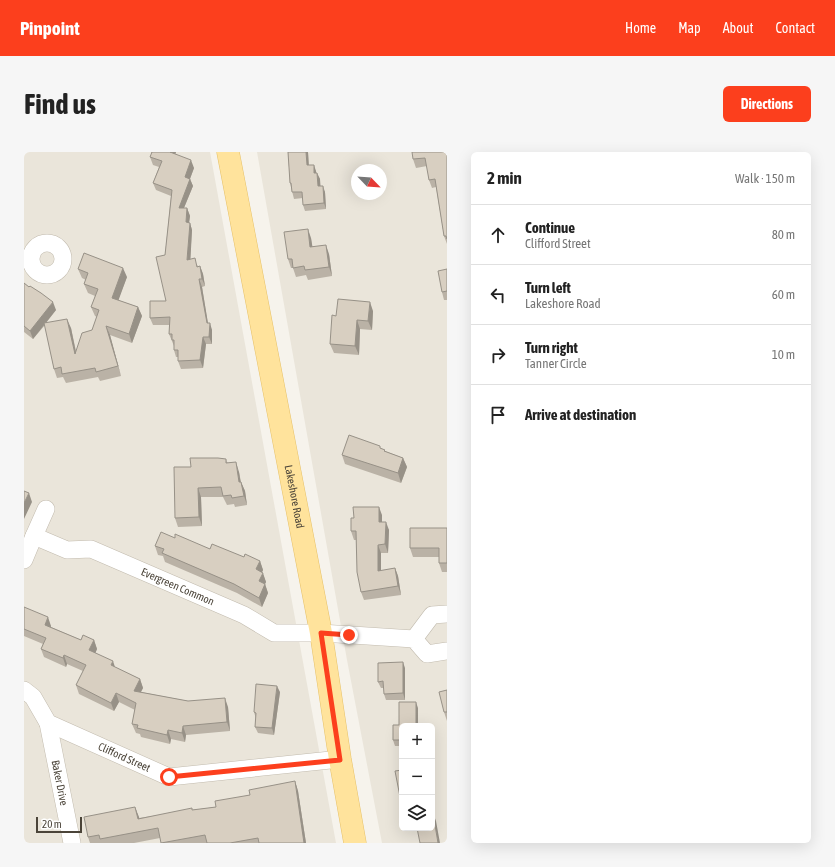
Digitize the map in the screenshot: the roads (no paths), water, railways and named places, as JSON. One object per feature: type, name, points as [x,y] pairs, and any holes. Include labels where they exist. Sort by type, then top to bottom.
[{"type":"main road","name":"Lakeshore Road","points":[[228,152],[321,633],[340,760],[356,843]]},
{"type":"street","points":[[24,560],[46,509]]},
{"type":"street","name":"Evergreen Common","points":[[34,536],[67,550],[91,548],[244,615],[274,633],[321,633],[414,639]]},
{"type":"street","points":[[447,614],[432,615],[414,639],[427,654],[447,651]]},
{"type":"street","points":[[24,690],[33,697],[48,722]]},
{"type":"street","name":"Clifford Street","points":[[48,722],[169,777],[340,760]]},
{"type":"street","name":"Baker Drive","points":[[48,722],[72,843]]}]
